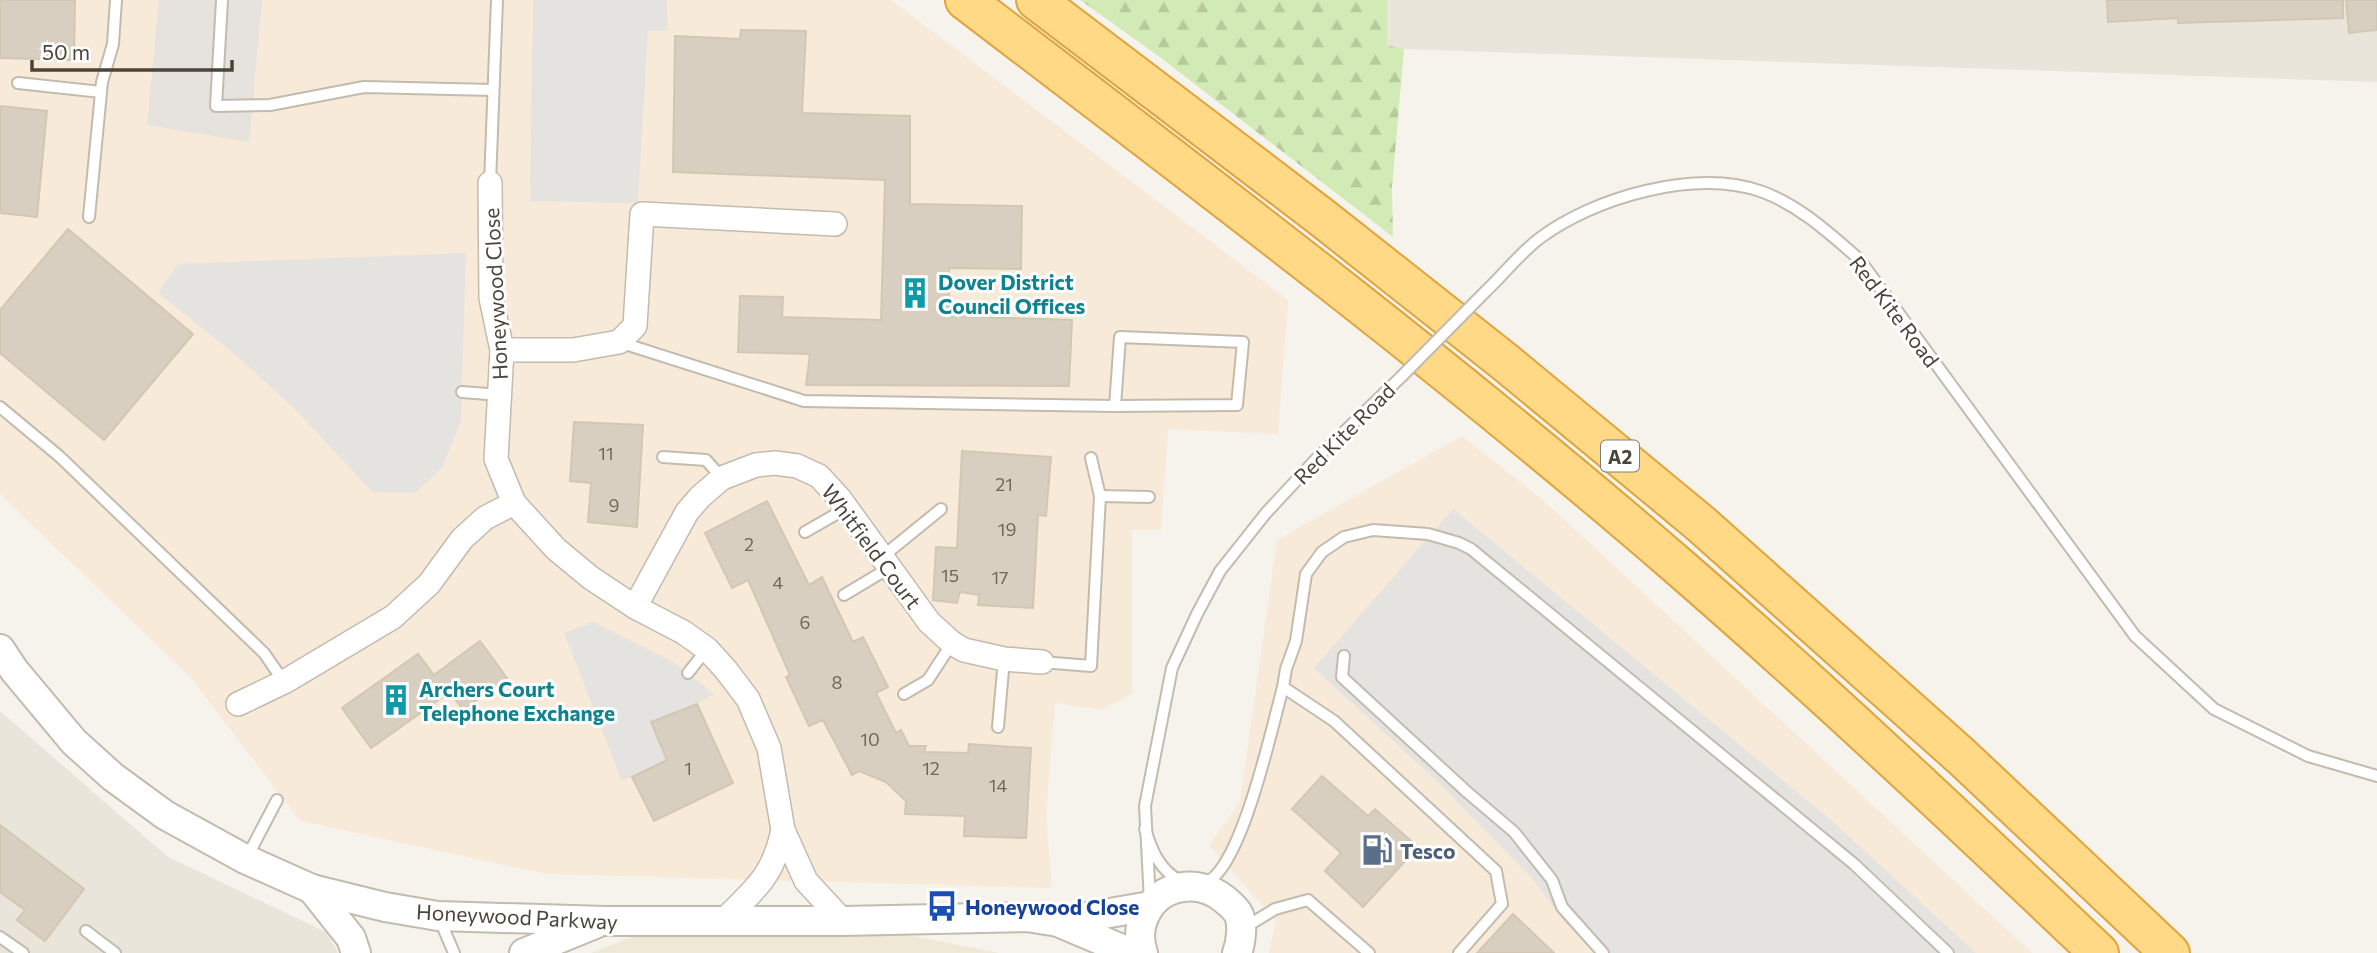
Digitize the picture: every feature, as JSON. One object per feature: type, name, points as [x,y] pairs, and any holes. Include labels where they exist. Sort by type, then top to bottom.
[{"type":"highway","name":"A2","points":[[965,0],[1291,248],[1481,401],[1677,565],[1931,793],[2099,953]]},
{"type":"highway","name":"A2","points":[[1035,0],[1385,267],[1701,524],[1962,757],[2170,953]]},
{"type":"street","name":"Honeywood Close","points":[[490,183],[491,298],[502,350],[496,459],[514,503],[556,549],[591,578],[635,607],[683,632],[707,649],[726,670],[748,699],[769,748],[783,830],[806,881],[844,921]]},
{"type":"street","points":[[502,350],[573,350],[619,342],[635,326],[642,214],[835,224]]},
{"type":"street","name":"Whitfield Court","points":[[635,607],[687,512],[722,478],[755,465],[775,463],[797,466],[819,477],[847,508],[929,622],[952,643],[964,650],[1004,659],[1042,662]]},
{"type":"street","points":[[238,704],[285,682],[393,617],[429,584],[461,539],[485,518],[514,503]]},
{"type":"street","name":"Honeywood Parkway","points":[[5,660],[74,742],[113,777],[165,815],[246,859],[312,889],[385,907],[438,916],[723,921],[1027,917],[1058,922],[1131,953]]},
{"type":"street","name":"Honeywood Close","points":[[723,921],[763,882],[776,857],[783,830]]},
{"type":"street","points":[[1143,953],[1140,932],[1143,918],[1150,906],[1161,895],[1174,888],[1189,886],[1203,887],[1217,893],[1230,904],[1239,915],[1239,942]]},
{"type":"street","points":[[312,889],[351,938],[356,953]]},
{"type":"street","name":"Honeywood Parkway","points":[[1058,922],[1150,906]]},
{"type":"street","points":[[524,953],[605,920]]},
{"type":"lane","points":[[89,217],[101,92],[113,44],[116,0]]},
{"type":"lane","points":[[222,0],[216,106],[270,106],[364,88],[493,90]]},
{"type":"lane","points":[[490,183],[497,0]]},
{"type":"lane","points":[[18,83],[101,92]]},
{"type":"lane","name":"Red Kite Road","points":[[1150,906],[1146,806],[1172,668],[1220,571],[1266,513],[1320,455],[1539,239],[1590,209],[1647,190],[1708,182],[1762,192],[1807,214],[1859,259],[2134,636],[2214,709],[2308,756],[2377,776]]},
{"type":"lane","points":[[619,342],[804,401],[1115,406],[1237,405],[1243,342],[1120,337],[1115,406]]},
{"type":"lane","points":[[462,392],[500,395]]},
{"type":"lane","points":[[0,407],[59,456],[264,653],[285,682]]},
{"type":"lane","points":[[663,457],[706,460],[722,478]]},
{"type":"lane","points":[[1042,662],[1091,666],[1100,496],[1091,458]]},
{"type":"lane","points":[[1100,496],[1149,497]]},
{"type":"lane","points":[[805,532],[847,508]]},
{"type":"lane","points":[[844,595],[886,563],[941,509]]},
{"type":"lane","points":[[1189,886],[1212,882],[1226,865],[1245,822],[1286,669],[1296,642],[1306,574],[1322,552],[1343,537],[1373,530],[1428,534],[1459,543],[1471,550],[1550,612],[1854,864],[1948,953]]},
{"type":"lane","points":[[904,694],[928,680],[952,643]]},
{"type":"lane","points":[[688,673],[707,649]]},
{"type":"lane","points":[[1344,656],[1342,677],[1514,832],[1552,880],[1562,907],[1604,953]]},
{"type":"lane","points":[[998,727],[1004,659]]},
{"type":"lane","points":[[1283,687],[1334,721],[1496,871],[1502,904],[1459,953]]},
{"type":"lane","points":[[246,859],[277,800]]},
{"type":"lane","name":"Red Kite Road","points":[[1145,828],[1160,866],[1173,878],[1189,886]]},
{"type":"lane","points":[[1239,942],[1275,909],[1308,900],[1369,953]]},
{"type":"lane","points":[[438,916],[454,953]]},
{"type":"lane","points":[[86,931],[115,953]]},
{"type":"lane","points":[[0,937],[23,953]]},
{"type":"shaded area","points":[[0,0],[891,0],[1288,300],[1278,434],[1168,429],[1161,530],[1132,530],[1132,694],[1100,710],[1055,703],[1046,814],[1052,888],[546,874],[300,821],[191,678],[0,494]]},
{"type":"shaded area","points":[[159,0],[262,0],[249,142],[147,125]]},
{"type":"shaded area","points":[[533,0],[667,0],[668,30],[648,31],[638,201],[530,201]]},
{"type":"shaded area","points":[[1387,0],[2377,0],[2377,82],[1404,49],[1387,45]]},
{"type":"shaded area","points":[[466,253],[461,421],[442,468],[415,493],[372,492],[299,413],[237,356],[158,293],[178,264]]},
{"type":"shaded area","points":[[1462,436],[1543,500],[2032,953],[1269,953],[1276,921],[1209,845],[1240,802],[1277,540]]},
{"type":"shaded area","points":[[1453,509],[1831,820],[1976,953],[1595,953],[1566,924],[1531,877],[1438,782],[1314,668]]},
{"type":"shaded area","points":[[593,622],[673,662],[714,694],[652,722],[667,760],[622,781],[564,633]]},
{"type":"shaded area","points":[[0,711],[168,857],[326,932],[338,953],[0,953]]},
{"type":"shaded area","points":[[903,934],[999,953],[591,953],[634,936]]},
{"type":"green space","points":[[1080,0],[1387,0],[1387,45],[1404,49],[1392,187],[1393,237],[1161,58]]},
{"type":"building","points":[[0,0],[75,0],[74,60],[0,58]]},
{"type":"building","points":[[2107,0],[2343,0],[2343,18],[2178,23],[2178,18],[2108,22]]},
{"type":"building","points":[[2346,0],[2377,0],[2377,30],[2349,33]]},
{"type":"building","points":[[741,30],[806,31],[802,113],[910,116],[910,204],[1022,206],[1021,269],[949,268],[949,316],[1072,320],[1069,386],[806,385],[810,354],[738,352],[740,296],[783,297],[782,317],[881,320],[885,180],[673,172],[675,36],[740,39]]},
{"type":"building","points":[[0,106],[47,111],[37,217],[0,213]]},
{"type":"building","points":[[68,229],[193,334],[104,440],[0,353],[0,310]]},
{"type":"building","points":[[574,422],[643,425],[637,527],[588,522],[591,483],[570,481]]},
{"type":"building","points":[[962,451],[1051,457],[1046,516],[1038,515],[1033,608],[978,605],[979,595],[960,592],[957,603],[933,600],[936,547],[957,548]]},
{"type":"building","points":[[767,501],[809,585],[822,577],[853,642],[863,637],[888,687],[876,693],[896,733],[901,730],[909,746],[926,746],[924,752],[968,753],[969,744],[1031,748],[1026,838],[964,836],[965,816],[905,814],[906,801],[886,782],[859,771],[852,775],[823,720],[809,726],[786,677],[790,675],[748,580],[732,588],[705,533]]},
{"type":"building","name":"Archers Court Telephone Exchange","points":[[480,641],[507,678],[463,710],[450,692],[371,748],[342,708],[418,654],[434,675]]},
{"type":"building","points":[[697,704],[733,783],[654,821],[632,777],[667,760],[651,722]]},
{"type":"building","name":"Tesco","points":[[1322,776],[1368,816],[1375,809],[1418,847],[1363,907],[1325,871],[1341,853],[1292,809]]},
{"type":"building","points":[[0,825],[84,889],[45,941],[17,920],[25,910],[0,892]]},
{"type":"building","points":[[1513,914],[1554,953],[1477,953]]},
{"type":"place","name":"Dover District Council Offices","points":[[915,293]]},
{"type":"place","name":"Archers Court Telephone Exchange","points":[[396,700]]},
{"type":"place","name":"Tesco","points":[[1377,850]]},
{"type":"place","name":"Honeywood Close","points":[[942,906]]}]
